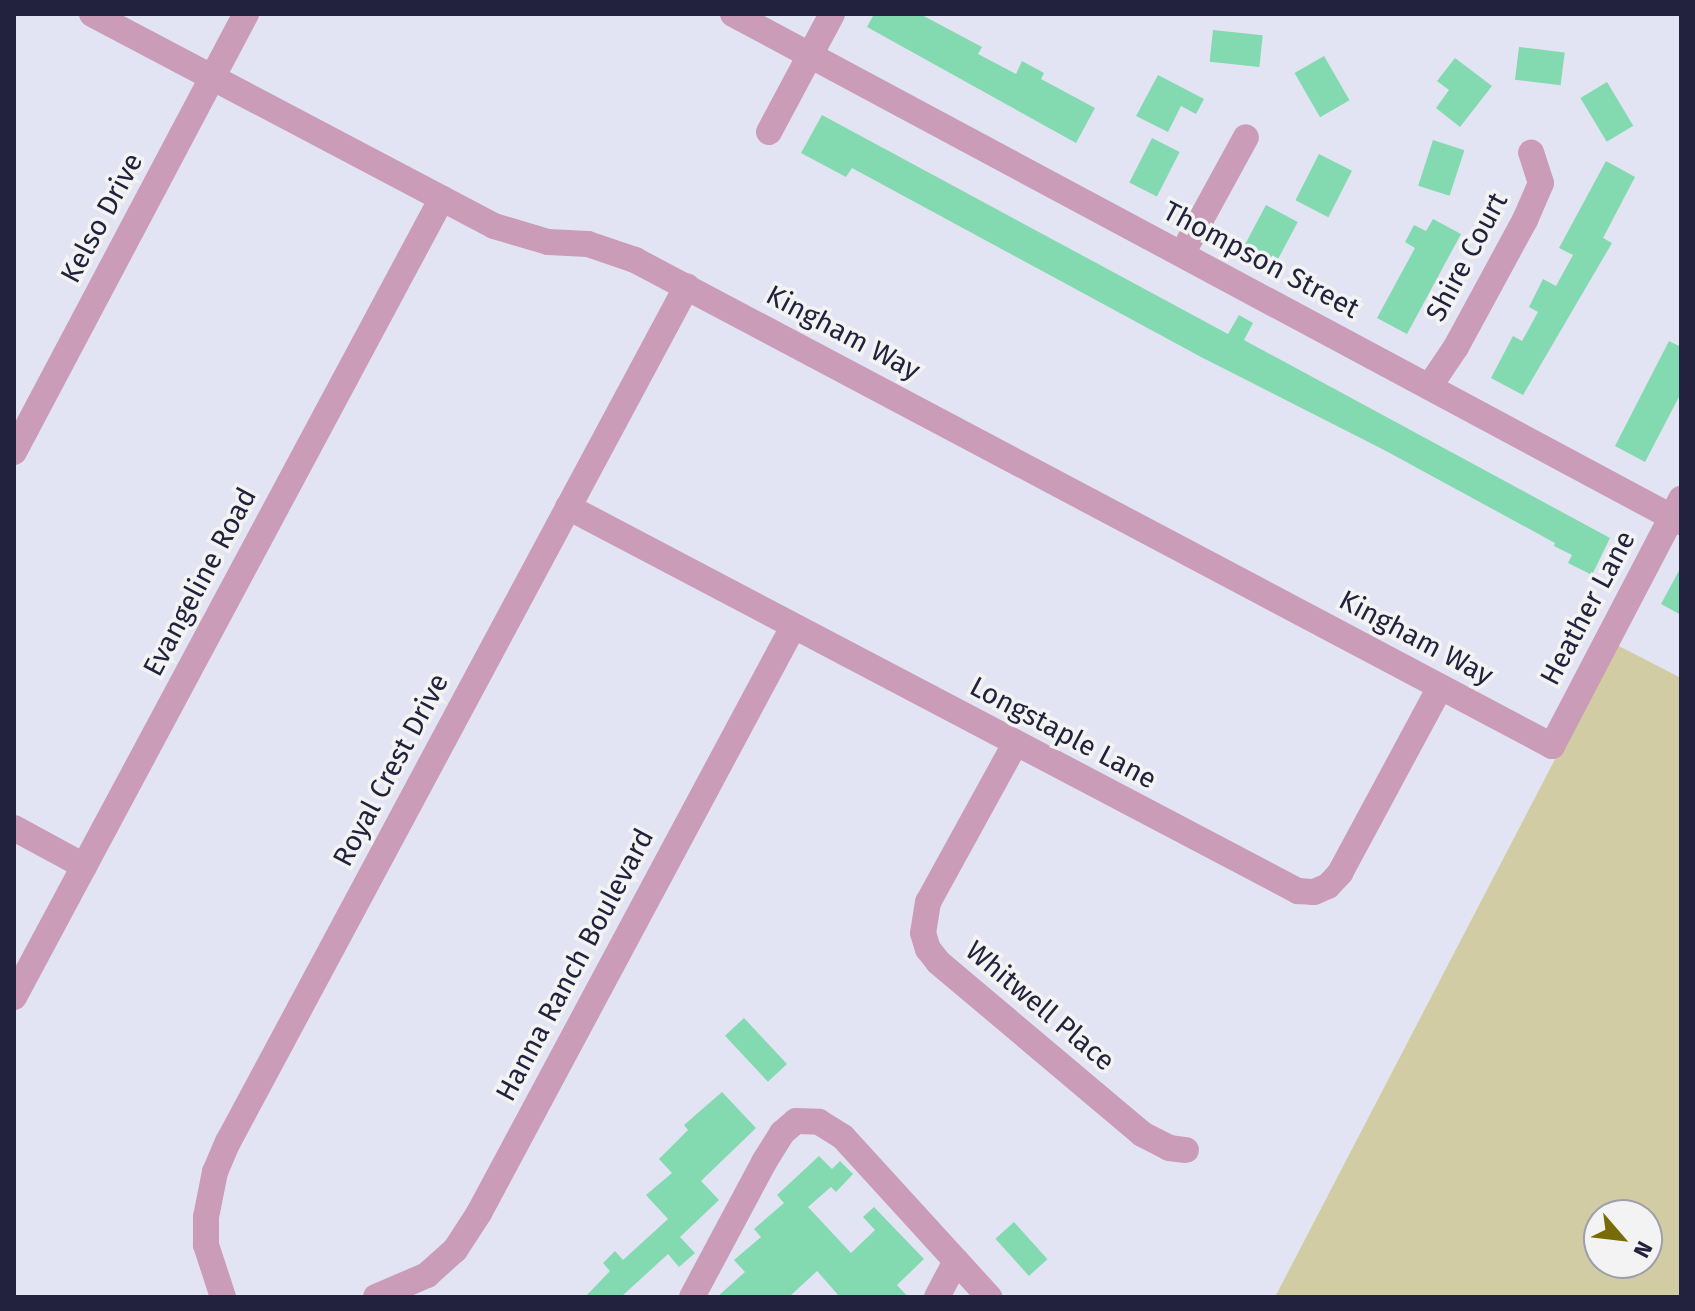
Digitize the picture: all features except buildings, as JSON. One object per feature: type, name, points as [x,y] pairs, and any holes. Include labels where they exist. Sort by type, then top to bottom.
[{"type":"street","name":"Kingham Way","points":[[92,14],[442,198],[523,236],[612,250],[687,286],[1552,746]]},
{"type":"street","name":"Kelso Drive","points":[[14,452],[246,14]]},
{"type":"street","name":"Thompson Street","points":[[733,14],[1429,387],[1678,512]]},
{"type":"street","points":[[769,132],[832,14]]},
{"type":"street","points":[[1182,254],[1246,137]]},
{"type":"street","name":"Shire Court","points":[[1429,387],[1456,347],[1525,220],[1541,183],[1531,153]]},
{"type":"street","name":"Evangeline Road","points":[[14,997],[442,198]]},
{"type":"street","name":"Royal Crest Drive","points":[[223,1297],[206,1245],[206,1217],[215,1172],[687,286]]},
{"type":"street","name":"Longstaple Lane","points":[[568,507],[1282,886],[1314,892],[1328,886],[1340,873],[1440,687]]},
{"type":"street","name":"Heather Lane","points":[[1552,746],[1678,512]]},
{"type":"street","name":"Hanna Ranch Boulevard","points":[[376,1297],[427,1275],[455,1250],[479,1213],[793,627]]},
{"type":"street","name":"Whitwell Place","points":[[1015,744],[928,902],[923,933],[928,949],[938,962],[1142,1134],[1169,1148],[1186,1150]]},
{"type":"street","points":[[14,828],[84,866]]},
{"type":"street","points":[[692,1297],[764,1162],[782,1133],[796,1121],[819,1122],[843,1137],[989,1297]]},
{"type":"street","points":[[937,1297],[956,1261]]},
{"type":"shaded area","points":[[1615,644],[1681,678],[1681,1297],[1275,1297]]}]
